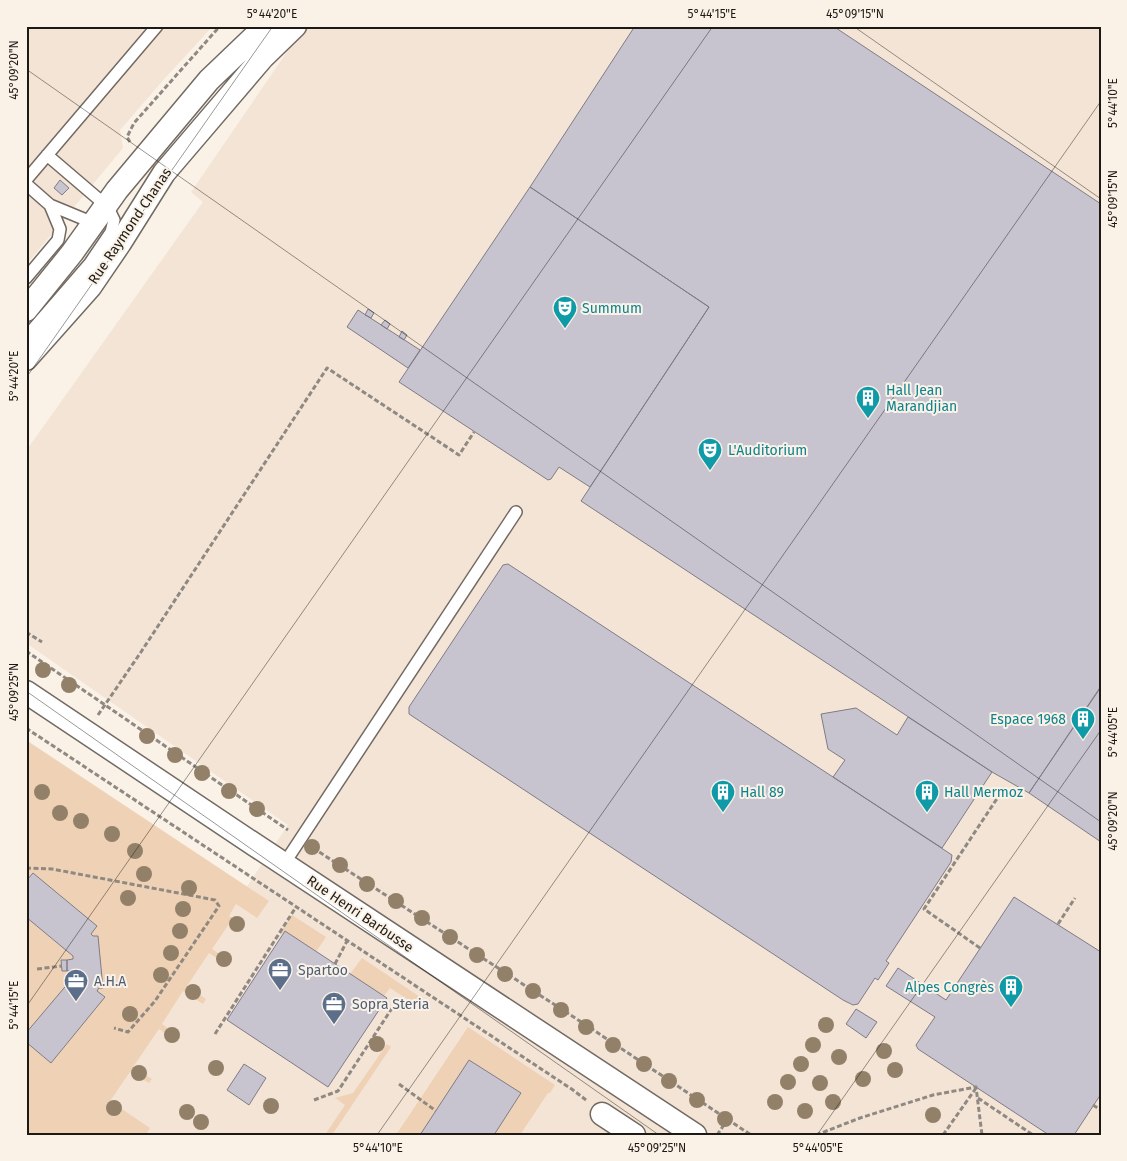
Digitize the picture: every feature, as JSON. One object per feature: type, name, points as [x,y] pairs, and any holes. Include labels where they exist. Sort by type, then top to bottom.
[{"type":"street","name":"Rue Raymond Chanas","points":[[26,310],[81,258],[107,211],[209,80],[254,38],[272,26]]},
{"type":"street","name":"Rue Raymond Chanas","points":[[26,359],[90,287],[164,173],[263,57],[295,26]]},
{"type":"street","name":"Rue Henri Barbusse","points":[[26,692],[695,1135]]},
{"type":"street","points":[[602,1114],[634,1135]]},
{"type":"lane","points":[[26,180],[157,26]]},
{"type":"lane","points":[[47,155],[107,211]]},
{"type":"lane","points":[[26,184],[50,205],[60,229],[58,240],[26,278]]},
{"type":"lane","points":[[50,205],[107,211],[136,218]]},
{"type":"lane","points":[[26,337],[81,258]]},
{"type":"lane","points":[[284,864],[516,512]]},
{"type":"path","points":[[131,145],[127,137],[134,123],[220,26]]},
{"type":"path","points":[[106,704],[142,652],[327,368],[459,455],[474,432]]},
{"type":"path","points":[[26,632],[42,642]]},
{"type":"path","points":[[26,651],[106,704],[300,839],[590,1026],[752,1135]]},
{"type":"path","points":[[26,728],[573,1090],[602,1114]]},
{"type":"path","points":[[980,948],[924,909],[1004,788]]},
{"type":"path","points":[[26,868],[52,869],[158,888],[214,900],[219,906],[155,1001],[128,1032],[114,1028]]},
{"type":"path","points":[[1058,924],[1075,898]]},
{"type":"path","points":[[215,1034],[296,907]]},
{"type":"path","points":[[335,964],[347,941]]},
{"type":"path","points":[[37,969],[62,966]]},
{"type":"path","points":[[314,1100],[338,1090],[398,999]]},
{"type":"path","points":[[399,1084],[436,1111]]},
{"type":"path","points":[[976,1087],[982,1135]]},
{"type":"path","points":[[816,1135],[860,1118],[933,1096],[976,1087]]},
{"type":"path","points":[[944,1135],[976,1087]]},
{"type":"path","points":[[978,1097],[1033,1135]]},
{"type":"path","points":[[1094,1105],[1101,1110]]},
{"type":"path","points":[[717,1135],[728,1119]]},
{"type":"shaded area","points":[[26,26],[213,26],[120,130],[123,148],[26,265]]},
{"type":"shaded area","points":[[308,26],[1101,26],[1101,1135],[26,1135],[26,765],[236,903],[288,825],[26,643],[26,451],[203,202],[191,192],[289,49]]},
{"type":"shaded area","points":[[26,740],[269,901],[257,918],[236,904],[229,916],[233,918],[212,949],[230,961],[227,965],[209,953],[187,986],[206,999],[203,1004],[183,991],[162,1024],[180,1037],[177,1041],[159,1029],[133,1067],[152,1079],[149,1083],[130,1072],[110,1101],[150,1128],[146,1135],[26,1135]]},
{"type":"shaded area","points":[[292,915],[326,937],[316,952],[280,933]]},
{"type":"shaded area","points":[[362,958],[423,999],[418,1006],[390,988],[384,996],[350,974]]},
{"type":"shaded area","points":[[468,1027],[555,1085],[550,1093],[548,1093],[520,1135],[396,1135]]},
{"type":"shaded area","points":[[387,1044],[391,1047],[332,1135],[325,1135],[345,1105],[335,1098],[353,1093]]},
{"type":"building","name":"Hall Jean Marandjian","points":[[635,26],[833,26],[1101,204],[1101,686],[1029,793],[992,772],[581,501],[709,307],[530,187]]},
{"type":"building","points":[[60,180],[69,188],[62,195],[54,188]]},
{"type":"building","name":"Summum","points":[[530,187],[709,307],[590,487],[559,467],[551,479],[548,480],[399,382]]},
{"type":"building","points":[[368,309],[374,313],[371,318],[365,315]]},
{"type":"building","points":[[358,310],[420,350],[408,368],[347,327]]},
{"type":"building","points":[[385,320],[390,324],[387,329],[381,325]]},
{"type":"building","points":[[402,331],[407,335],[404,340],[399,337]]},
{"type":"building","name":"Hall 89","points":[[508,564],[952,855],[951,862],[886,961],[889,963],[878,980],[875,978],[858,1004],[853,1005],[843,1000],[409,714],[409,707],[503,565]]},
{"type":"building","name":"Espace 1968","points":[[1101,687],[1101,842],[1029,793]]},
{"type":"building","name":"Hall Mermoz","points":[[856,708],[897,735],[908,717],[992,772],[942,848],[833,777],[845,760],[828,749],[821,714]]},
{"type":"building","points":[[33,873],[97,926],[91,934],[98,936],[103,988],[99,988],[97,991],[105,997],[51,1063],[26,1042],[26,1033],[75,975],[74,970],[67,971],[67,960],[73,959],[73,956],[26,917],[26,881]]},
{"type":"building","name":"Alpes Congrès","points":[[1014,897],[1101,952],[1101,1094],[1074,1135],[1049,1135],[918,1049],[916,1045],[935,1017],[886,986],[898,968],[946,1000]]},
{"type":"building","points":[[285,931],[387,998],[328,1087],[227,1020]]},
{"type":"building","points":[[61,960],[67,960],[67,971],[62,971]]},
{"type":"building","points":[[856,1009],[877,1022],[866,1038],[846,1024]]},
{"type":"building","points":[[469,1060],[521,1093],[494,1135],[420,1135]]},
{"type":"building","points":[[244,1064],[266,1078],[249,1105],[227,1090]]},
{"type":"place","name":"Summum","points":[[565,329]]},
{"type":"place","name":"Hall Jean Marandjian","points":[[868,419]]},
{"type":"place","name":"L'Auditorium","points":[[710,471]]},
{"type":"place","name":"Espace 1968","points":[[1083,740]]},
{"type":"place","name":"Hall 89","points":[[723,813]]},
{"type":"place","name":"Hall Mermoz","points":[[927,813]]},
{"type":"place","name":"Spartoo","points":[[280,991]]},
{"type":"place","name":"A.H.A","points":[[76,1002]]},
{"type":"place","name":"Alpes Congrès","points":[[1011,1008]]},
{"type":"place","name":"Sopra Steria","points":[[334,1025]]}]
